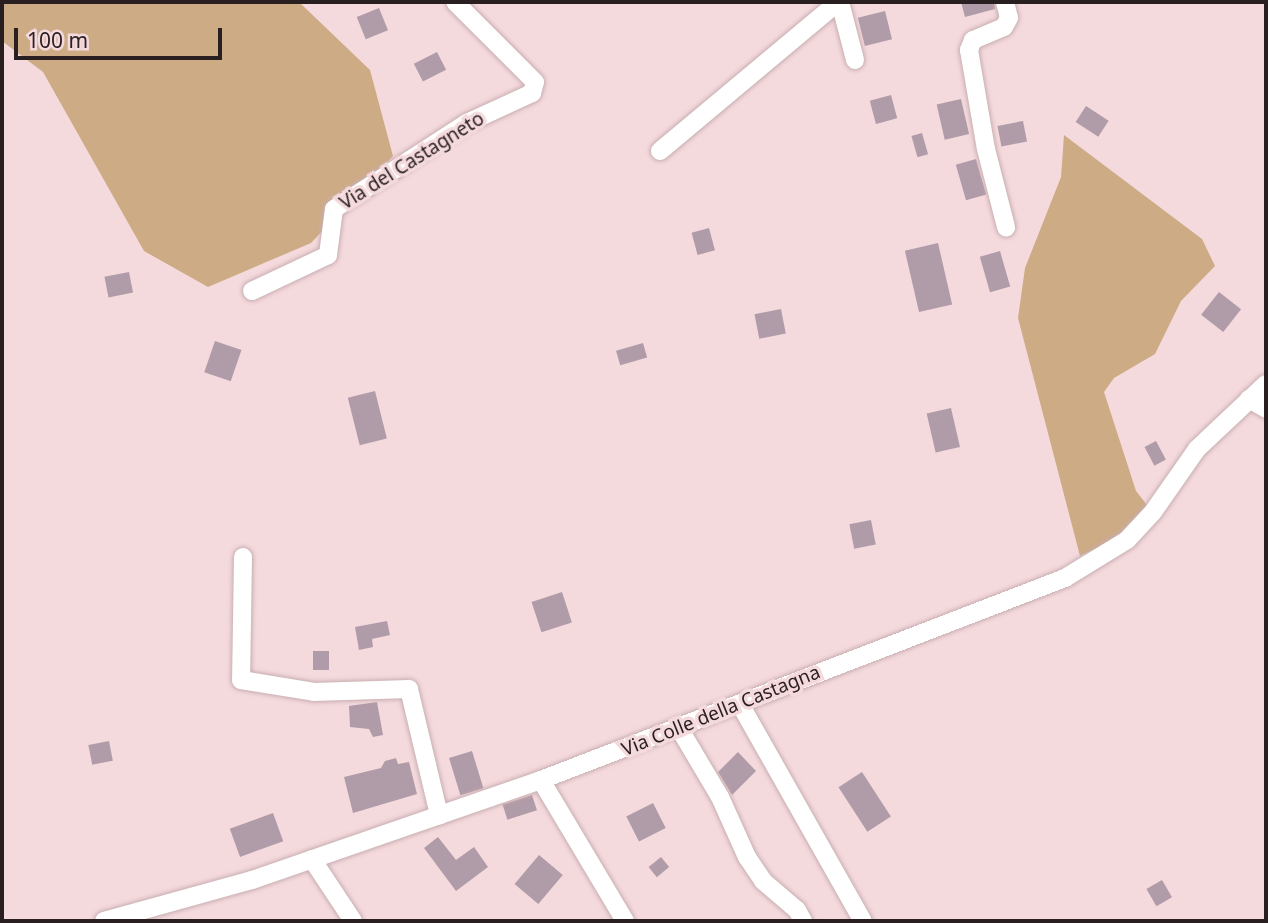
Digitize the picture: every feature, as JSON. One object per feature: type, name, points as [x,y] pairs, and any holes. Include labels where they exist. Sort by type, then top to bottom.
[{"type":"street","name":"Via del Castagneto","points":[[252,290],[328,255],[334,209],[422,156],[467,123],[532,93],[536,82],[455,2]]},
{"type":"street","points":[[660,150],[839,2],[855,60]]},
{"type":"street","points":[[1005,2],[1009,18],[1004,27],[973,40],[969,50],[986,149],[1006,227]]},
{"type":"street","name":"Via Colle della Castagna","points":[[104,921],[143,916],[541,780],[1021,597],[1105,557],[1153,512],[1197,449],[1266,384]]},
{"type":"street","points":[[1249,399],[1266,409]]},
{"type":"street","points":[[243,557],[241,680],[326,693],[409,689],[439,815]]},
{"type":"street","points":[[740,704],[863,921]]},
{"type":"street","points":[[679,728],[720,797],[752,864],[763,881],[797,910],[803,921]]},
{"type":"street","points":[[541,780],[625,921]]},
{"type":"street","points":[[312,859],[353,921]]},
{"type":"shaded area","points":[[2,2],[299,2],[370,70],[393,156],[311,243],[208,287],[144,251],[43,72],[2,41]]},
{"type":"shaded area","points":[[1064,135],[1202,239],[1215,266],[1181,301],[1155,354],[1114,378],[1104,392],[1136,491],[1147,505],[1114,540],[1080,556],[1018,318],[1025,268],[1061,177]]},
{"type":"building","points":[[961,2],[994,2],[995,9],[965,17]]},
{"type":"building","points":[[379,8],[388,30],[366,39],[357,17]]},
{"type":"building","points":[[885,11],[892,39],[865,46],[858,18]]},
{"type":"building","points":[[437,52],[446,70],[423,82],[414,64]]},
{"type":"building","points":[[891,95],[897,118],[876,124],[870,101]]},
{"type":"building","points":[[961,99],[969,134],[945,140],[937,105]]},
{"type":"building","points":[[1086,106],[1109,121],[1098,137],[1076,122]]},
{"type":"building","points":[[1023,121],[1027,142],[1001,147],[997,126]]},
{"type":"building","points":[[922,133],[928,154],[917,157],[911,136]]},
{"type":"building","points":[[976,159],[986,195],[966,200],[956,165]]},
{"type":"building","points":[[709,228],[715,250],[698,255],[692,233]]},
{"type":"building","points":[[938,243],[952,304],[919,312],[905,251]]},
{"type":"building","points":[[1000,251],[1010,287],[990,292],[980,257]]},
{"type":"building","points":[[129,272],[133,293],[108,297],[104,277]]},
{"type":"building","points":[[1219,292],[1241,309],[1223,332],[1201,315]]},
{"type":"building","points":[[781,309],[786,334],[759,339],[754,314]]},
{"type":"building","points":[[215,341],[241,350],[231,381],[204,372]]},
{"type":"building","points":[[643,343],[647,357],[620,365],[616,351]]},
{"type":"building","points":[[375,391],[387,439],[360,445],[348,398]]},
{"type":"building","points":[[951,408],[960,447],[936,453],[927,414]]},
{"type":"building","points":[[1156,441],[1166,460],[1154,466],[1145,447]]},
{"type":"building","points":[[871,520],[876,545],[854,549],[849,524]]},
{"type":"building","points":[[562,592],[572,622],[541,632],[532,602]]},
{"type":"building","points":[[387,621],[390,635],[372,639],[373,647],[359,650],[355,627]]},
{"type":"building","points":[[313,651],[329,651],[329,670],[313,670]]},
{"type":"building","points":[[377,702],[383,735],[373,737],[369,729],[350,727],[349,706]]},
{"type":"building","points":[[109,741],[113,761],[92,765],[88,745]]},
{"type":"building","points":[[472,751],[483,788],[460,795],[449,758]]},
{"type":"building","points":[[738,752],[756,771],[732,795],[718,772]]},
{"type":"building","points":[[396,758],[398,764],[409,762],[417,794],[353,813],[344,777],[381,768],[385,761]]},
{"type":"building","points":[[862,772],[891,816],[867,832],[839,787]]},
{"type":"building","points":[[532,795],[537,810],[507,820],[503,805]]},
{"type":"building","points":[[653,803],[666,828],[639,842],[626,817]]},
{"type":"building","points":[[273,813],[283,841],[240,857],[230,829]]},
{"type":"building","points":[[438,837],[456,860],[474,847],[488,867],[456,891],[424,848]]},
{"type":"building","points":[[539,855],[563,875],[538,904],[515,884]]},
{"type":"building","points":[[661,857],[669,867],[657,877],[649,867]]},
{"type":"building","points":[[1162,880],[1172,897],[1156,906],[1146,889]]}]
